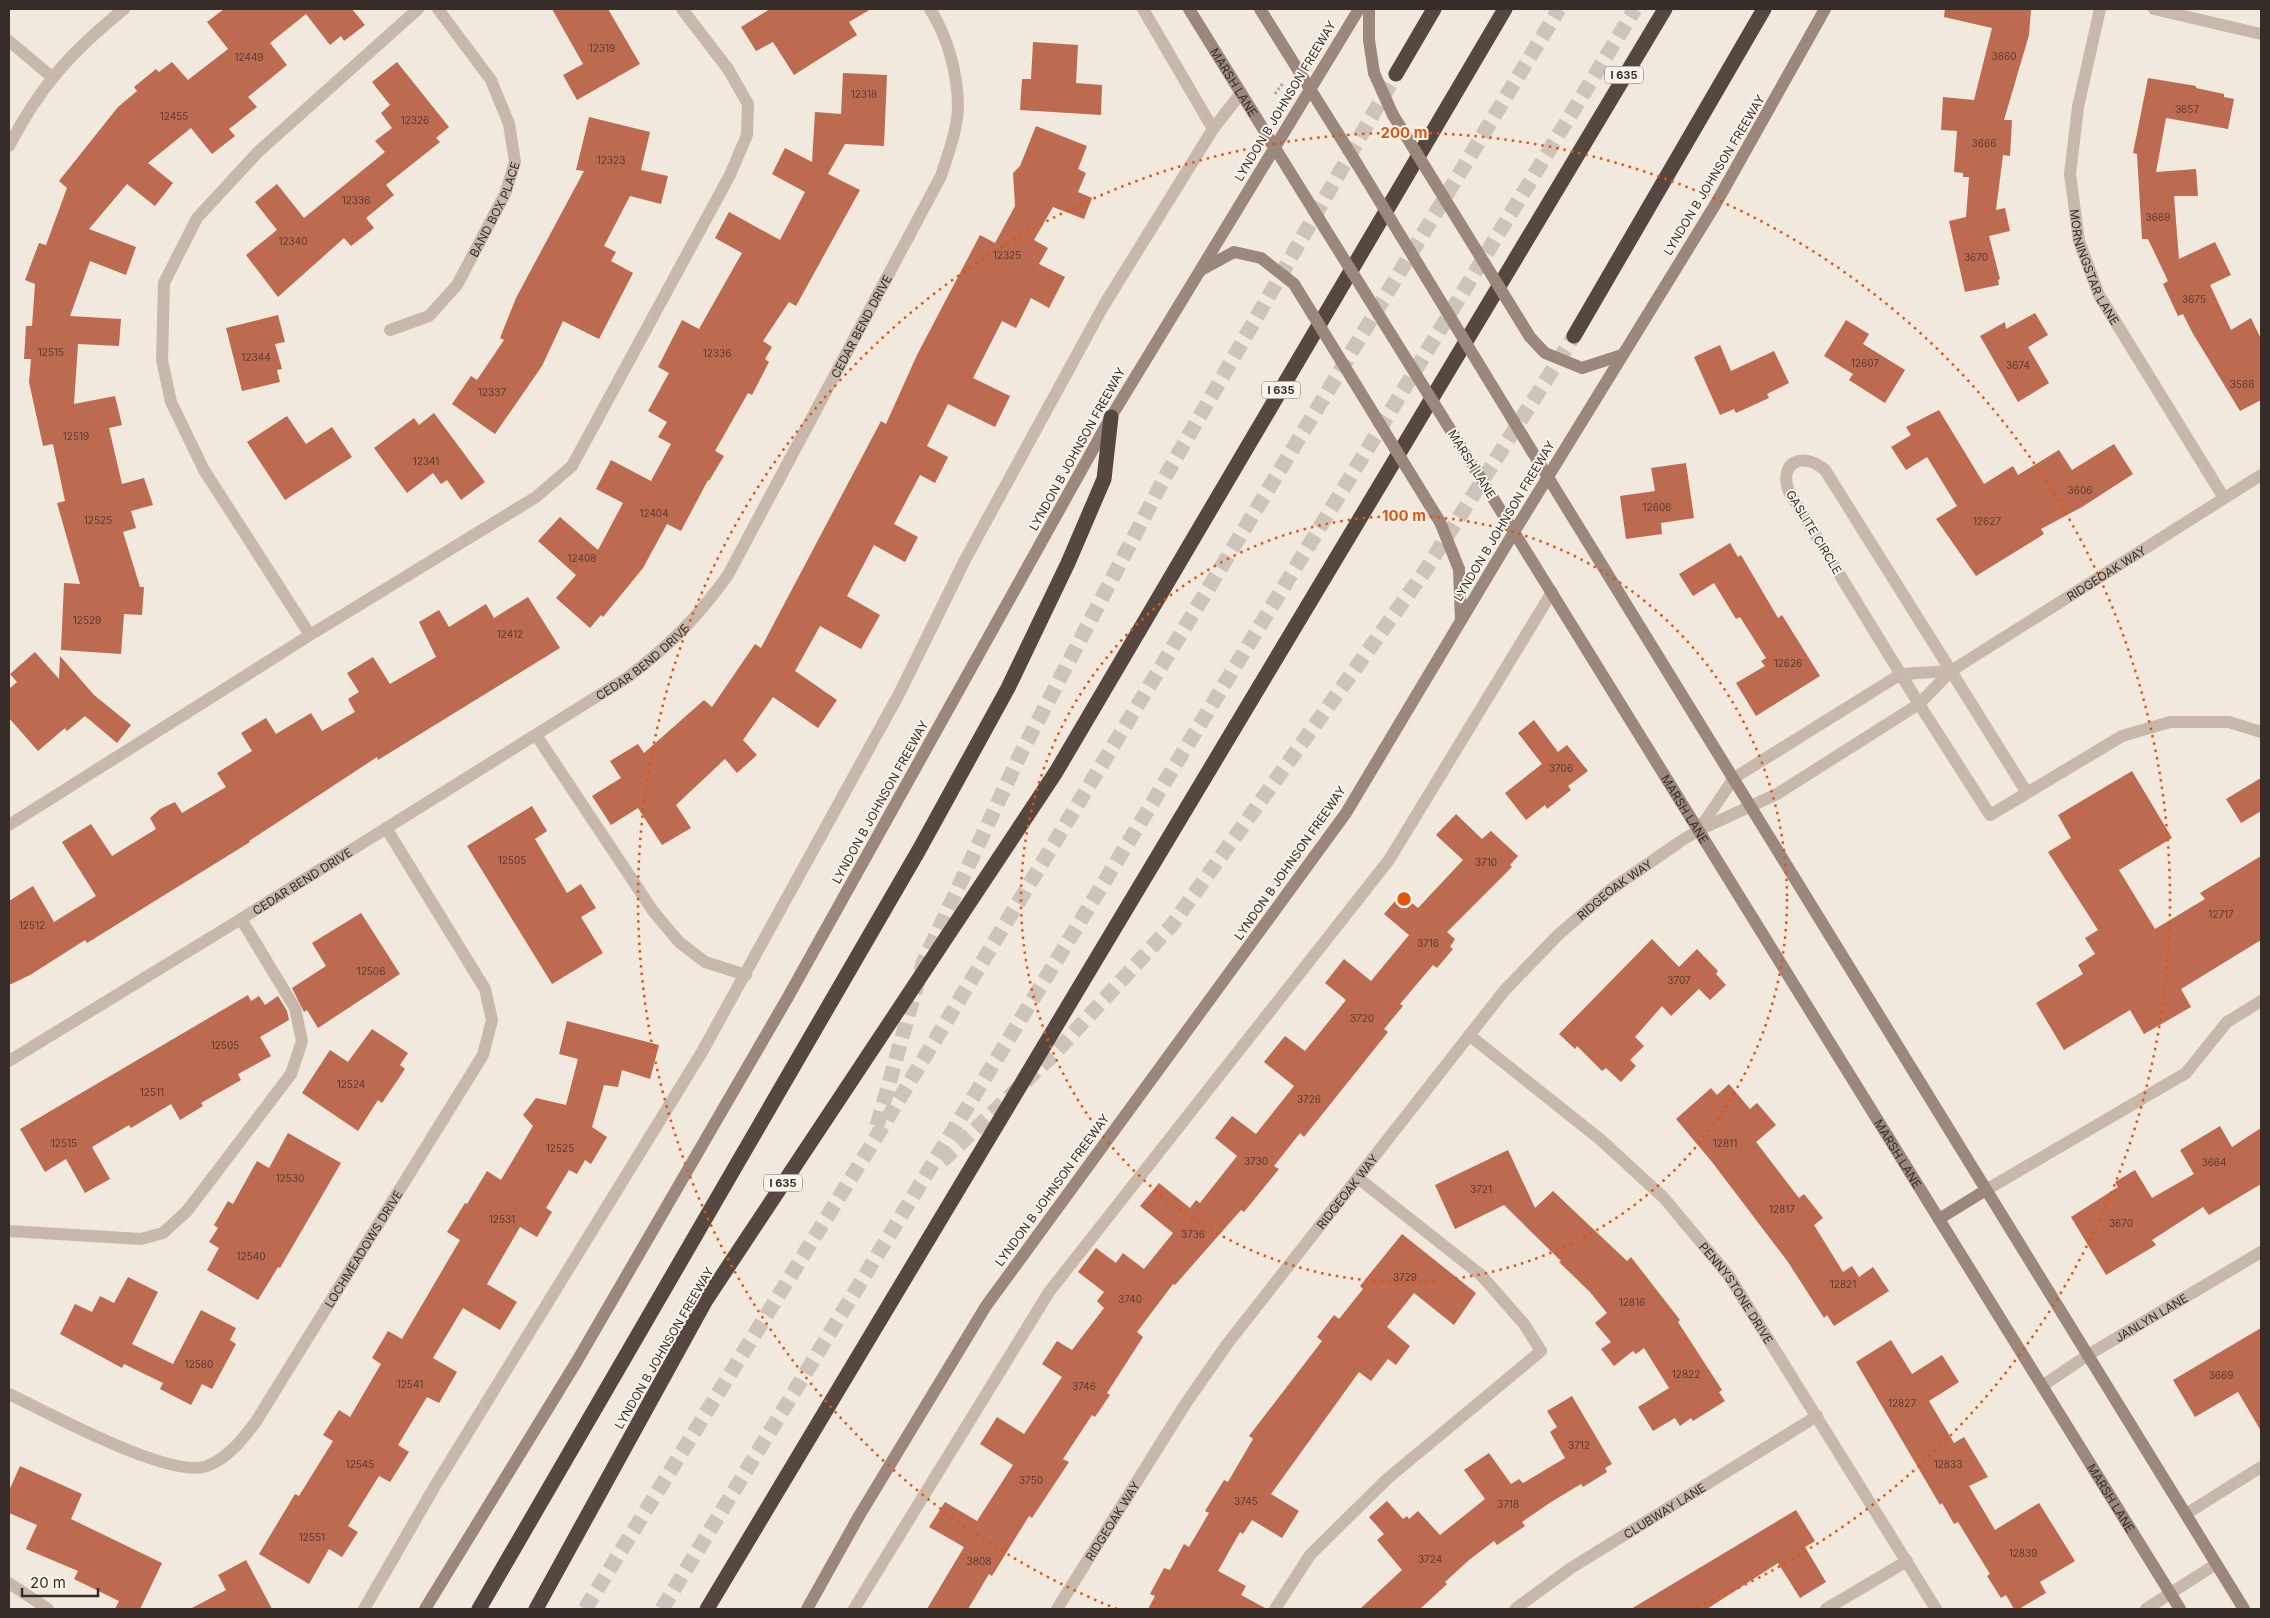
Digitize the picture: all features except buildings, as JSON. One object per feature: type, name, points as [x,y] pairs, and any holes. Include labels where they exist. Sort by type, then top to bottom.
[{"type":"highway","points":[[1396,74],[1434,9]]},
{"type":"highway","name":"LYNDON B JOHNSON FREEWAY","points":[[536,1609],[706,1300],[1056,772],[1505,9]]},
{"type":"highway","name":"I 635","points":[[707,1609],[1665,9]]},
{"type":"highway","points":[[1574,336],[1764,9]]},
{"type":"highway","points":[[479,1609],[919,850],[1008,688],[1068,563],[1104,479],[1111,416]]},
{"type":"main road","name":"MARSH LANE","points":[[1189,9],[1552,592],[2180,1609]]},
{"type":"main road","points":[[1260,9],[2244,1609]]},
{"type":"main road","name":"LYNDON B JOHNSON FREEWAY","points":[[425,1609],[577,1361],[788,998],[1111,416],[1359,9]]},
{"type":"main road","points":[[1369,9],[1369,40],[1374,73],[1393,115],[1530,337],[1545,353],[1582,368],[1622,355]]},
{"type":"main road","name":"LYNDON B JOHNSON FREEWAY","points":[[807,1609],[864,1508],[986,1306],[1346,813],[1514,532],[1715,205],[1825,9]]},
{"type":"main road","points":[[1200,270],[1234,252],[1261,258],[1294,284],[1440,522],[1459,570],[1461,620]]},
{"type":"main road","points":[[1939,1219],[1986,1190]]},
{"type":"street","points":[[9,146],[24,117],[52,77],[94,33],[124,9]]},
{"type":"street","points":[[310,635],[204,470],[171,402],[162,360],[164,283],[197,218],[258,152],[418,9]]},
{"type":"street","name":"BAND BOX PLACE","points":[[390,330],[429,316],[457,285],[505,194],[515,162],[509,124],[491,80],[438,9]]},
{"type":"street","points":[[9,825],[310,635],[536,497],[572,466],[730,175],[747,135],[748,104],[728,69],[682,9]]},
{"type":"street","name":"CEDAR BEND DRIVE","points":[[9,1061],[241,919],[628,677],[662,651],[702,612],[728,575],[940,176],[952,141],[958,109],[954,70],[939,23],[930,9]]},
{"type":"street","points":[[1143,9],[1213,129]]},
{"type":"street","name":"MORNINGSTAR LANE","points":[[2100,9],[2078,107],[2070,174],[2079,241],[2099,296],[2224,498]]},
{"type":"street","points":[[2154,9],[2261,34]]},
{"type":"street","points":[[9,40],[52,77]]},
{"type":"street","points":[[364,1609],[440,1478],[610,1203],[746,975],[898,694],[966,558],[1104,305],[1213,129],[1241,93]]},
{"type":"street","name":"GASLITE CIRCLE","points":[[1950,671],[1825,470],[1814,462],[1805,460],[1794,463],[1787,471],[1785,480],[1789,492],[1900,674],[1990,815],[2027,793]]},
{"type":"street","name":"RIDGEOAK WAY","points":[[1057,1609],[1186,1403],[1228,1343],[1504,991],[1558,935],[1610,890],[1699,830],[1777,794],[1919,704],[1950,671],[2261,475]]},
{"type":"street","points":[[854,1609],[1049,1292],[1389,860],[1552,592]]},
{"type":"street","points":[[1950,671],[2027,793],[2122,736],[2170,722],[2229,722],[2261,732]]},
{"type":"street","name":"RIDGEOAK WAY","points":[[1699,830],[1734,778],[1900,674],[1950,671]]},
{"type":"street","points":[[536,735],[653,911],[679,942],[706,962],[746,975]]},
{"type":"street","name":"LOCHMEADOWS DRIVE","points":[[9,1394],[149,1460],[180,1467],[207,1467],[235,1448],[255,1423],[483,1055],[492,1020],[485,989],[386,828]]},
{"type":"street","points":[[9,1231],[141,1240],[163,1233],[187,1211],[291,1074],[302,1041],[295,1008],[241,919]]},
{"type":"street","points":[[1986,1190],[2186,1073],[2227,1022],[2261,1001]]},
{"type":"street","name":"PENNYSTONE DRIVE","points":[[1469,1035],[1601,1140],[1664,1198],[1728,1276],[1936,1609]]},
{"type":"street","points":[[1275,1609],[1310,1556],[1387,1479],[1541,1351],[1524,1324],[1481,1275],[1358,1178]]},
{"type":"street","name":"JANLYN LANE","points":[[2042,1386],[2088,1355],[2261,1252]]},
{"type":"street","name":"CLUBWAY LANE","points":[[1515,1609],[1571,1568],[1817,1416]]},
{"type":"street","points":[[2186,1514],[2261,1468]]},
{"type":"street","points":[[1826,1609],[1907,1562]]},
{"type":"street","points":[[2146,1609],[2216,1564]]},
{"type":"street","points":[[9,1583],[48,1609]]},
{"type":"path","points":[[1276,94],[1283,83]]},
{"type":"tunnel","points":[[585,1609],[872,1144],[1559,9]]},
{"type":"tunnel","points":[[662,1609],[1635,9]]},
{"type":"tunnel","points":[[877,1126],[923,963],[1020,755],[1165,477],[1396,74]]},
{"type":"tunnel","points":[[942,1161],[1054,1054],[1172,925],[1425,571],[1574,336]]}]
